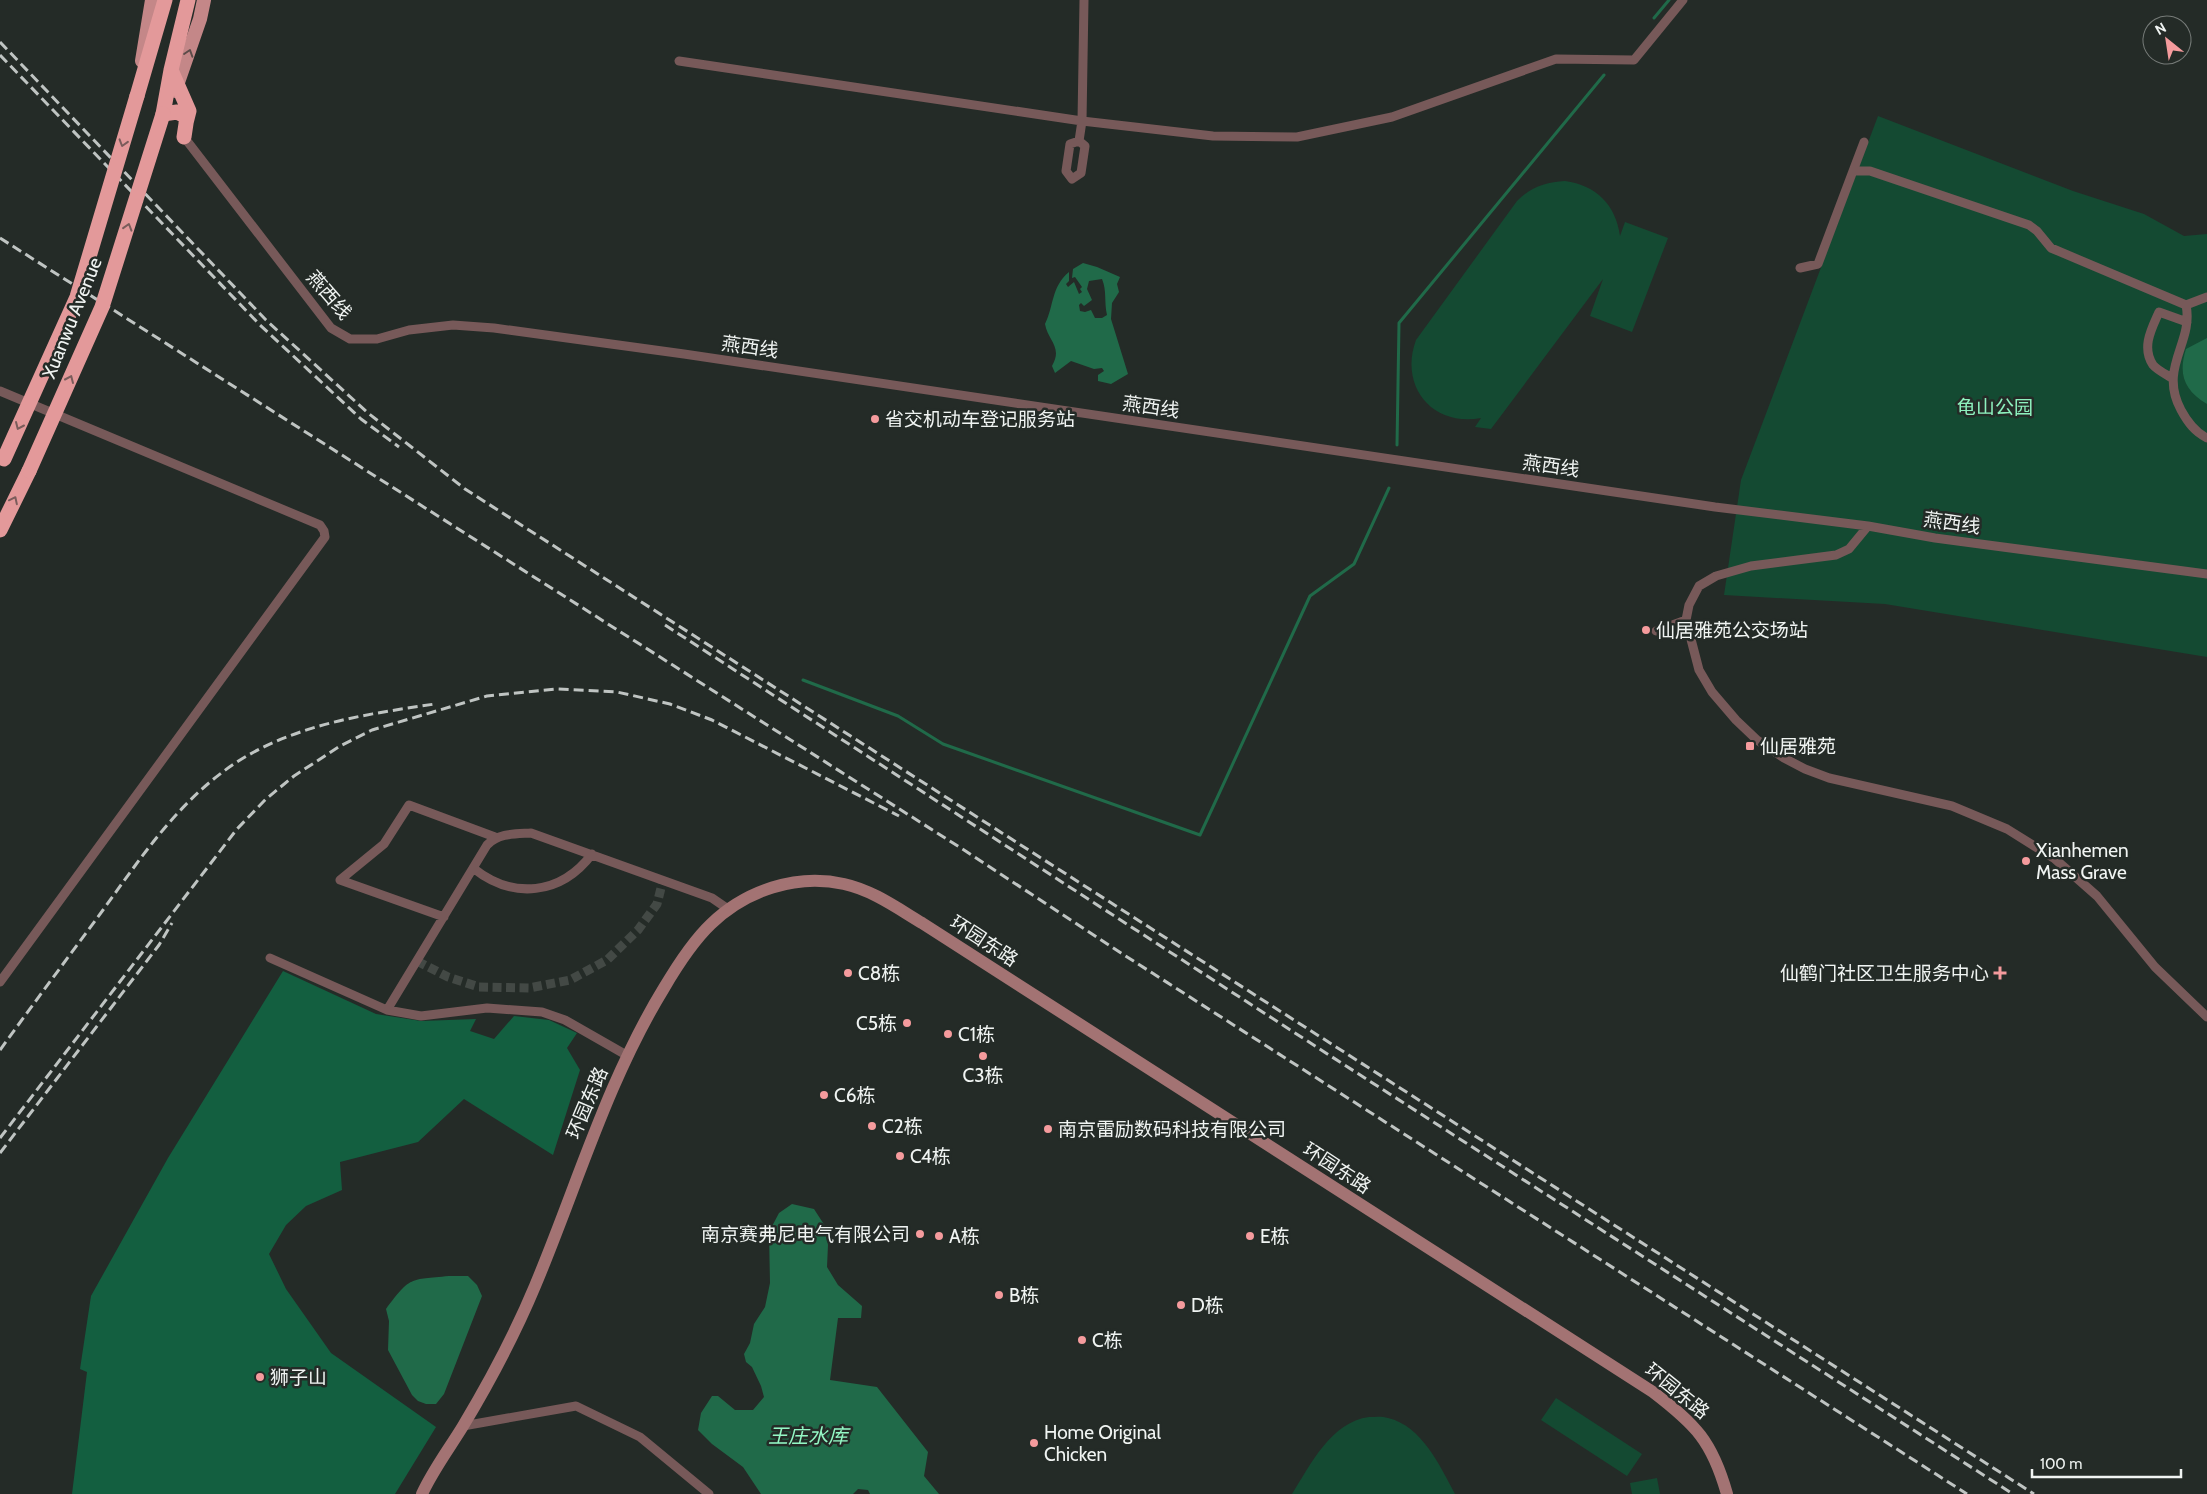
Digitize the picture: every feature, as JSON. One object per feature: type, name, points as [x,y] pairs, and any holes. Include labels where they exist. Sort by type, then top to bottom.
[{"type":"highway","name":"Xuanwu Avenue","points":[[2,463],[77,297],[165,0]]},
{"type":"highway","name":"Xuanwu Avenue","points":[[0,530],[29,471],[102,307],[163,114],[171,70],[188,0]]},
{"type":"highway","points":[[171,70],[188,111],[184,137]]},
{"type":"highway","points":[[163,114],[177,112],[187,118],[184,137]]},
{"type":"main road","points":[[137,96],[152,0]]},
{"type":"main road","points":[[163,114],[178,86],[204,0]]},
{"type":"street","points":[[1079,141],[1082,121],[1084,0]]},
{"type":"street","points":[[679,61],[1082,121],[1213,136],[1297,137],[1392,117],[1556,59],[1634,60],[1683,0]]},
{"type":"street","name":"燕西线","points":[[184,137],[331,328],[350,339],[377,339],[409,330],[453,325],[494,328],[704,357],[1715,507],[1868,526],[1935,538],[2207,574]]},
{"type":"street","points":[[1800,268],[1818,264],[1864,142]]},
{"type":"street","points":[[1853,172],[1870,171],[2029,225],[2037,231],[2051,248],[2186,305],[2207,298]]},
{"type":"street","points":[[2186,305],[2187,322],[2172,378],[2178,405],[2194,430],[2207,438]]},
{"type":"street","points":[[2172,378],[2153,366],[2147,338],[2159,312],[2187,322]]},
{"type":"street","points":[[0,391],[320,525],[325,537],[0,982]]},
{"type":"street","points":[[1868,526],[1849,549],[1836,555],[1751,566],[1716,576],[1699,586],[1688,605],[1686,620],[1699,670],[1712,692],[1736,720],[1757,740],[1784,758],[1829,778],[1952,806],[2007,829],[2055,859],[2091,890],[2155,967],[2207,1017]]},
{"type":"street","points":[[1656,630],[1686,620]]},
{"type":"street","points":[[444,917],[340,880],[384,844],[409,805],[495,838],[532,832],[712,898],[728,909]]},
{"type":"street","points":[[387,1010],[487,845],[495,838]]},
{"type":"street","points":[[473,868],[490,880],[510,887],[541,888],[570,876],[592,854]]},
{"type":"street","name":"环园东路","points":[[422,1494],[463,1426],[522,1316],[609,1094],[649,1012],[670,978],[710,924],[728,909],[749,896],[771,887],[794,882],[819,881],[843,884],[885,900],[1653,1392],[1685,1417],[1701,1434],[1721,1474],[1727,1494]]},
{"type":"street","points":[[270,958],[387,1010],[421,1016],[487,1008],[542,1012],[565,1020],[628,1056]]},
{"type":"street","points":[[463,1426],[576,1406],[640,1437],[709,1494]]},
{"type":"green space","name":"龟山公园","points":[[1878,116],[2073,191],[2144,214],[2184,236],[2207,234],[2207,657],[1885,604],[1724,595],[1741,480]]},
{"type":"green space","points":[[1565,181],[1586,187],[1603,198],[1614,215],[1620,236],[1625,222],[1668,238],[1632,332],[1590,316],[1603,279],[1491,429],[1475,427],[1481,418],[1463,419],[1448,416],[1434,409],[1424,400],[1416,387],[1412,373],[1412,357],[1416,340],[1517,201],[1539,186]]},
{"type":"green space","points":[[1556,1398],[1642,1454],[1627,1476],[1541,1420]]},
{"type":"green space","points":[[1369,1417],[1388,1418],[1400,1422],[1411,1429],[1429,1448],[1455,1494],[1292,1494],[1323,1446],[1333,1436],[1344,1427]]},
{"type":"green space","points":[[1657,1478],[1660,1494],[1632,1494],[1630,1483]]},
{"type":"shaded area","points":[[283,971],[376,1014],[421,1021],[476,1019],[470,1031],[494,1039],[514,1016],[549,1020],[577,1033],[567,1048],[580,1070],[553,1155],[464,1099],[418,1142],[340,1162],[342,1190],[306,1206],[286,1225],[269,1254],[286,1289],[331,1353],[436,1427],[395,1494],[72,1494],[87,1372],[80,1369],[91,1296],[168,1158]]},
{"type":"water","points":[[1083,263],[1120,277],[1117,284],[1119,292],[1112,303],[1111,319],[1128,374],[1111,384],[1098,381],[1098,375],[1104,371],[1102,368],[1094,369],[1071,361],[1055,373],[1052,366],[1056,354],[1054,344],[1045,324],[1056,290],[1069,272],[1069,281],[1066,284],[1068,287],[1074,282],[1079,294],[1082,292],[1080,289],[1082,287],[1075,277],[1072,278],[1073,269]],"holes":[[[1102,279],[1107,315],[1102,318],[1095,318],[1091,310],[1080,311],[1079,305],[1081,303],[1084,306],[1092,300],[1087,289],[1089,281]]]},
{"type":"water","points":[[2207,338],[2207,404],[2199,399],[2188,387],[2183,374],[2183,366],[2186,349]]},
{"type":"water","name":"王庄水库","points":[[792,1204],[814,1209],[825,1226],[828,1245],[827,1267],[838,1285],[862,1306],[861,1318],[838,1318],[830,1380],[877,1387],[928,1452],[924,1476],[939,1494],[870,1494],[868,1490],[858,1489],[853,1494],[761,1494],[743,1467],[712,1444],[698,1430],[701,1413],[712,1396],[718,1396],[735,1410],[753,1410],[764,1397],[761,1386],[752,1367],[746,1362],[744,1354],[750,1343],[754,1324],[765,1307],[770,1283],[769,1232],[779,1213]]},
{"type":"water","points":[[468,1276],[477,1285],[482,1296],[444,1394],[436,1404],[426,1404],[418,1401],[412,1395],[388,1350],[389,1321],[386,1309],[406,1285],[418,1279]]},
{"type":"waterway","points":[[1654,18],[1669,0]]},
{"type":"waterway","points":[[1397,445],[1399,323],[1604,75]]},
{"type":"waterway","points":[[803,680],[898,716],[943,744],[1200,835],[1310,596],[1354,564],[1389,488]]},
{"type":"tunnel","points":[[417,961],[448,977],[479,987],[529,988],[570,980],[607,960],[638,930],[657,904],[663,880]]},
{"type":"railway","points":[[0,42],[266,320],[368,413],[465,489],[2034,1494]]},
{"type":"railway","points":[[0,55],[260,325],[361,419],[399,447]]},
{"type":"railway","points":[[0,238],[964,850],[1121,953],[1967,1494]]},
{"type":"railway","points":[[665,625],[1329,1055],[2013,1494]]},
{"type":"railway","points":[[0,1138],[237,829],[266,799],[294,776],[340,746],[372,730],[487,696],[557,689],[617,692],[670,704],[712,720],[899,816]]},
{"type":"railway","points":[[0,1050],[163,830],[216,777],[237,762],[283,738],[333,722],[435,704]]},
{"type":"railway","points":[[0,1153],[159,945],[172,923]]},
{"type":"place","name":"省交机动车登记服务站","points":[[875,419]]},
{"type":"place","name":"仙居雅苑公交场站","points":[[1646,630]]},
{"type":"place","name":"仙居雅苑","points":[[1750,746]]},
{"type":"place","name":"Xianhemen Mass Grave","points":[[2026,861]]},
{"type":"place","name":"C8栋","points":[[848,973]]},
{"type":"place","name":"仙鹤门社区卫生服务中心","points":[[2000,973]]},
{"type":"place","name":"C5栋","points":[[907,1023]]},
{"type":"place","name":"C1栋","points":[[948,1034]]},
{"type":"place","name":"C3栋","points":[[983,1056]]},
{"type":"place","name":"C6栋","points":[[824,1095]]},
{"type":"place","name":"C2栋","points":[[872,1126]]},
{"type":"place","name":"南京雷励数码科技有限公司","points":[[1048,1129]]},
{"type":"place","name":"C4栋","points":[[900,1156]]},
{"type":"place","name":"南京赛弗尼电气有限公司","points":[[920,1234]]},
{"type":"place","name":"A栋","points":[[939,1236]]},
{"type":"place","name":"E栋","points":[[1250,1236]]},
{"type":"place","name":"B栋","points":[[999,1295]]},
{"type":"place","name":"D栋","points":[[1181,1305]]},
{"type":"place","name":"C栋","points":[[1082,1340]]},
{"type":"place","name":"狮子山","points":[[260,1377]]},
{"type":"place","name":"Home Original Chicken","points":[[1034,1443]]}]
